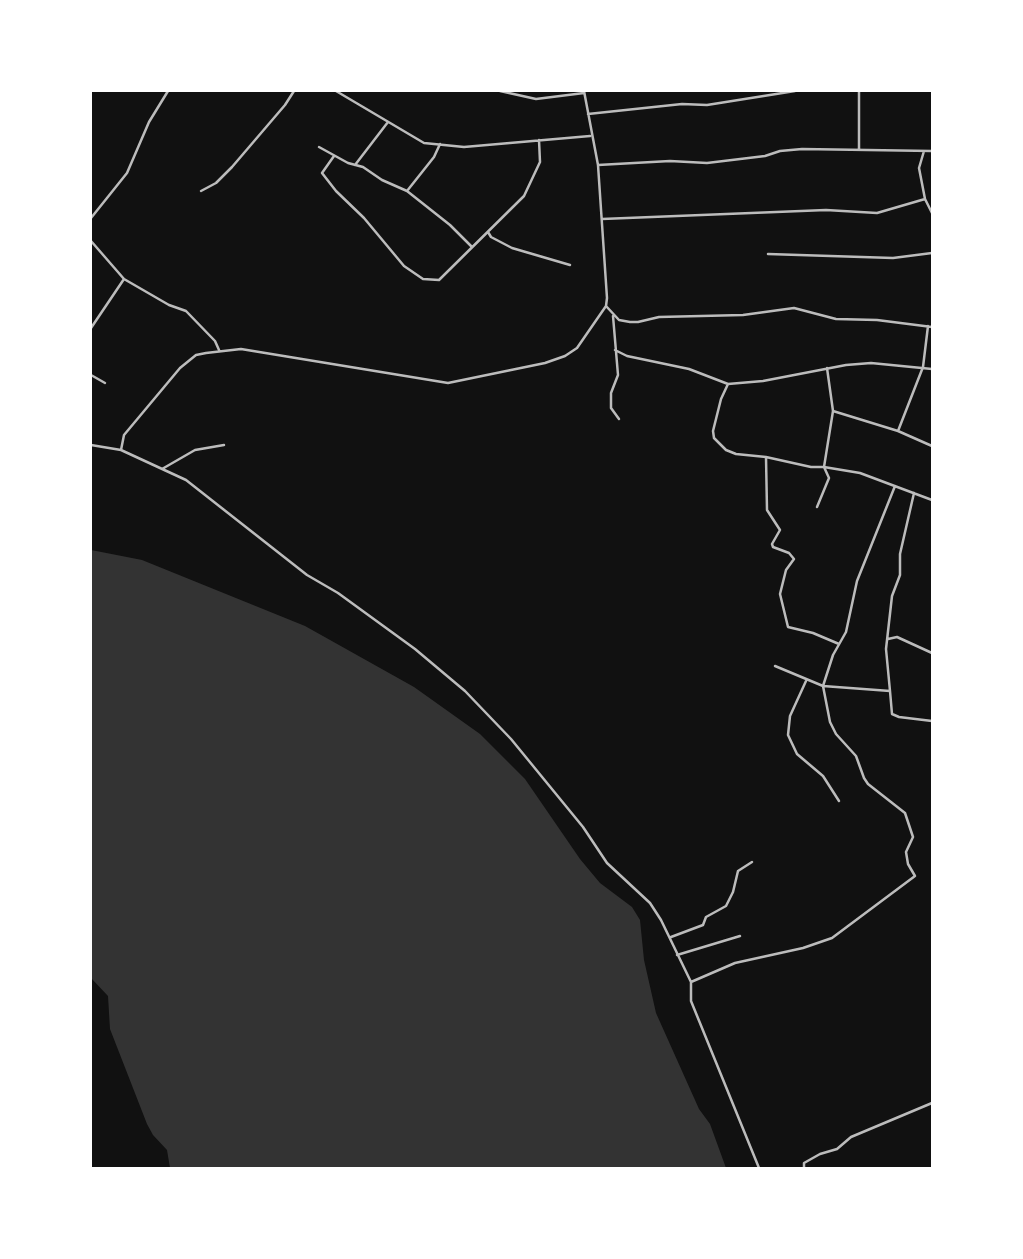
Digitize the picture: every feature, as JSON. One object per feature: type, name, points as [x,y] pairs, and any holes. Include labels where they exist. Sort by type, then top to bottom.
[{"type":"street","points":[[91,218],[127,173],[150,122],[168,91]]},
{"type":"street","points":[[201,191],[216,183],[232,167],[285,105],[294,91]]},
{"type":"street","points":[[336,91],[424,143],[464,147],[590,136]]},
{"type":"street","points":[[121,450],[124,435],[180,368],[196,355],[220,350],[250,351],[448,383],[545,363],[566,356],[586,337],[606,306],[598,165],[590,136],[584,92],[536,99],[500,91]]},
{"type":"street","points":[[588,114],[682,104],[707,105],[795,91]]},
{"type":"street","points":[[859,91],[860,150]]},
{"type":"street","points":[[355,165],[388,122]]},
{"type":"street","points":[[334,156],[322,173],[404,266],[418,277],[439,280],[524,196],[540,162],[539,140]]},
{"type":"street","points":[[408,191],[434,157],[440,144]]},
{"type":"street","points":[[319,147],[408,191],[450,225],[472,247]]},
{"type":"street","points":[[598,165],[670,161],[707,163],[765,156],[780,151],[802,148],[932,151]]},
{"type":"street","points":[[924,151],[919,168],[925,199],[932,213]]},
{"type":"street","points":[[602,219],[826,210],[877,213],[925,199]]},
{"type":"street","points":[[488,232],[491,237],[512,248],[570,265]]},
{"type":"street","points":[[91,241],[124,279],[169,305],[186,311],[215,341],[220,350]]},
{"type":"street","points":[[768,254],[893,258],[932,253]]},
{"type":"street","points":[[91,328],[124,279]]},
{"type":"street","points":[[606,306],[618,320],[638,322],[659,317],[743,315],[794,308],[836,319],[877,320],[930,327],[923,368],[898,431]]},
{"type":"street","points":[[614,316],[618,375],[611,393],[611,408],[619,419]]},
{"type":"street","points":[[615,350],[627,356],[689,369],[728,384],[763,381],[827,368],[871,363],[932,368]]},
{"type":"street","points":[[817,507],[829,478],[824,467],[833,411],[827,368]]},
{"type":"street","points":[[91,375],[105,383]]},
{"type":"street","points":[[728,384],[715,415],[713,431],[714,438],[730,452],[766,457],[805,466],[860,473],[932,500]]},
{"type":"street","points":[[833,411],[898,431],[932,446]]},
{"type":"street","points":[[91,445],[121,450],[186,480],[307,575],[386,627],[465,691],[511,739],[583,827],[607,863],[650,903],[671,937],[677,955],[691,982],[692,1001],[759,1168]]},
{"type":"street","points":[[162,469],[196,450],[224,445]]},
{"type":"street","points":[[766,457],[767,510],[780,530],[773,547],[788,553],[794,559],[786,570],[780,594],[788,627],[813,633],[839,644]]},
{"type":"street","points":[[691,982],[735,964],[830,939],[916,876],[908,864],[906,852],[913,837],[905,813],[868,784],[864,778],[856,756],[836,734],[830,722],[823,686],[830,663],[846,632],[852,611],[856,581],[895,486]]},
{"type":"street","points":[[914,494],[900,554],[900,575],[892,596],[886,649],[892,714],[899,717],[932,721]]},
{"type":"street","points":[[888,639],[897,637],[932,653]]},
{"type":"street","points":[[775,666],[806,681],[823,686],[890,691]]},
{"type":"street","points":[[806,681],[790,716],[788,735],[797,754],[823,776],[839,801]]},
{"type":"street","points":[[671,937],[702,925],[706,917],[726,906],[733,892],[738,871],[752,862]]},
{"type":"street","points":[[677,955],[740,936]]},
{"type":"street","points":[[804,1168],[804,1163],[820,1154],[837,1149],[851,1137],[932,1102]]},
{"type":"shaded area","points":[[91,550],[142,560],[305,626],[414,687],[480,734],[525,779],[580,859],[600,883],[632,907],[640,920],[644,960],[656,1013],[699,1109],[710,1124],[726,1168],[170,1168],[167,1150],[153,1135],[147,1124],[110,1029],[108,996],[91,978]]}]
